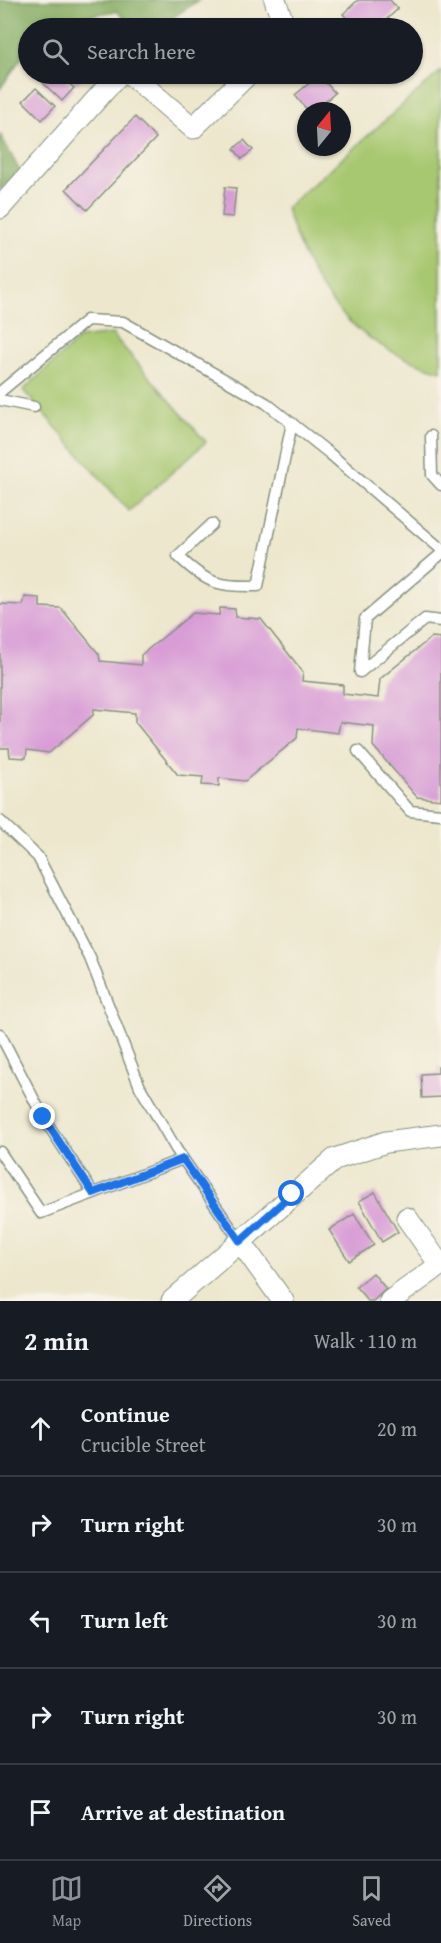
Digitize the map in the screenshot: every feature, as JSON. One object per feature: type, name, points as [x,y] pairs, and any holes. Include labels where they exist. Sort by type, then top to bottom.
[{"type":"street","points":[[275,0],[281,18]]},
{"type":"street","points":[[0,208],[110,84]]},
{"type":"street","points":[[142,84],[193,128],[238,84]]},
{"type":"street","points":[[172,1301],[335,1159],[386,1142],[441,1135]]},
{"type":"street","points":[[390,1301],[440,1266],[406,1218]]},
{"type":"street","points":[[240,1241],[283,1301]]},
{"type":"lane","points":[[0,392],[87,320],[123,322],[266,403],[441,549]]},
{"type":"lane","points":[[0,400],[34,406]]},
{"type":"lane","points":[[212,524],[178,556],[195,573],[225,587],[258,586],[292,423]]},
{"type":"lane","points":[[431,436],[432,475],[441,485]]},
{"type":"lane","points":[[441,554],[365,619],[360,672],[425,619],[441,621]]},
{"type":"lane","points":[[358,751],[410,811],[441,814]]},
{"type":"lane","points":[[0,821],[38,857],[90,958],[140,1087],[183,1159],[240,1241]]},
{"type":"lane","points":[[0,1035],[43,1117],[93,1193]]},
{"type":"lane","points":[[0,1152],[41,1213],[183,1159]]},
{"type":"green space","points":[[0,0],[199,0],[172,18],[125,18],[116,11],[75,18],[18,18],[18,63],[0,89]]},
{"type":"green space","points":[[441,71],[441,371],[383,347],[360,331],[340,312],[323,290],[297,238],[286,208],[345,156],[351,156],[351,151]]},
{"type":"green space","points":[[0,134],[20,171],[0,190]]},
{"type":"green space","points":[[112,334],[206,442],[129,511],[23,390],[80,338]]},
{"type":"building","points":[[358,0],[390,0],[398,9],[388,18],[347,18],[343,14]]},
{"type":"building","points":[[44,84],[69,84],[74,88],[62,101]]},
{"type":"building","points":[[308,84],[327,84],[335,93],[324,102],[301,102],[295,95]]},
{"type":"building","points":[[36,88],[55,106],[42,120],[23,101]]},
{"type":"building","points":[[135,117],[156,138],[87,210],[66,189]]},
{"type":"building","points":[[244,140],[253,150],[242,159],[234,149]]},
{"type":"building","points":[[225,187],[236,188],[233,217],[222,216]]},
{"type":"building","points":[[25,597],[40,598],[40,607],[61,608],[99,654],[100,661],[141,665],[141,655],[193,613],[219,615],[220,608],[235,609],[236,617],[261,619],[303,672],[302,681],[343,685],[343,694],[378,698],[380,679],[432,637],[441,638],[441,800],[417,797],[373,746],[374,726],[340,722],[338,733],[298,728],[297,738],[245,781],[219,778],[219,786],[202,785],[203,777],[178,775],[135,722],[135,713],[94,709],[93,715],[49,753],[27,750],[26,758],[10,757],[9,748],[0,748],[0,604],[23,605]]},
{"type":"building","points":[[438,1067],[441,1067],[441,1097],[422,1098],[421,1074],[438,1073]]},
{"type":"building","points":[[375,1192],[398,1232],[382,1242],[359,1201]]},
{"type":"building","points":[[354,1214],[374,1245],[349,1261],[329,1230]]},
{"type":"building","points":[[373,1273],[386,1289],[373,1301],[368,1301],[356,1287]]},
{"type":"route","points":[[43,1117],[93,1193],[183,1159],[240,1241],[292,1194]]}]
